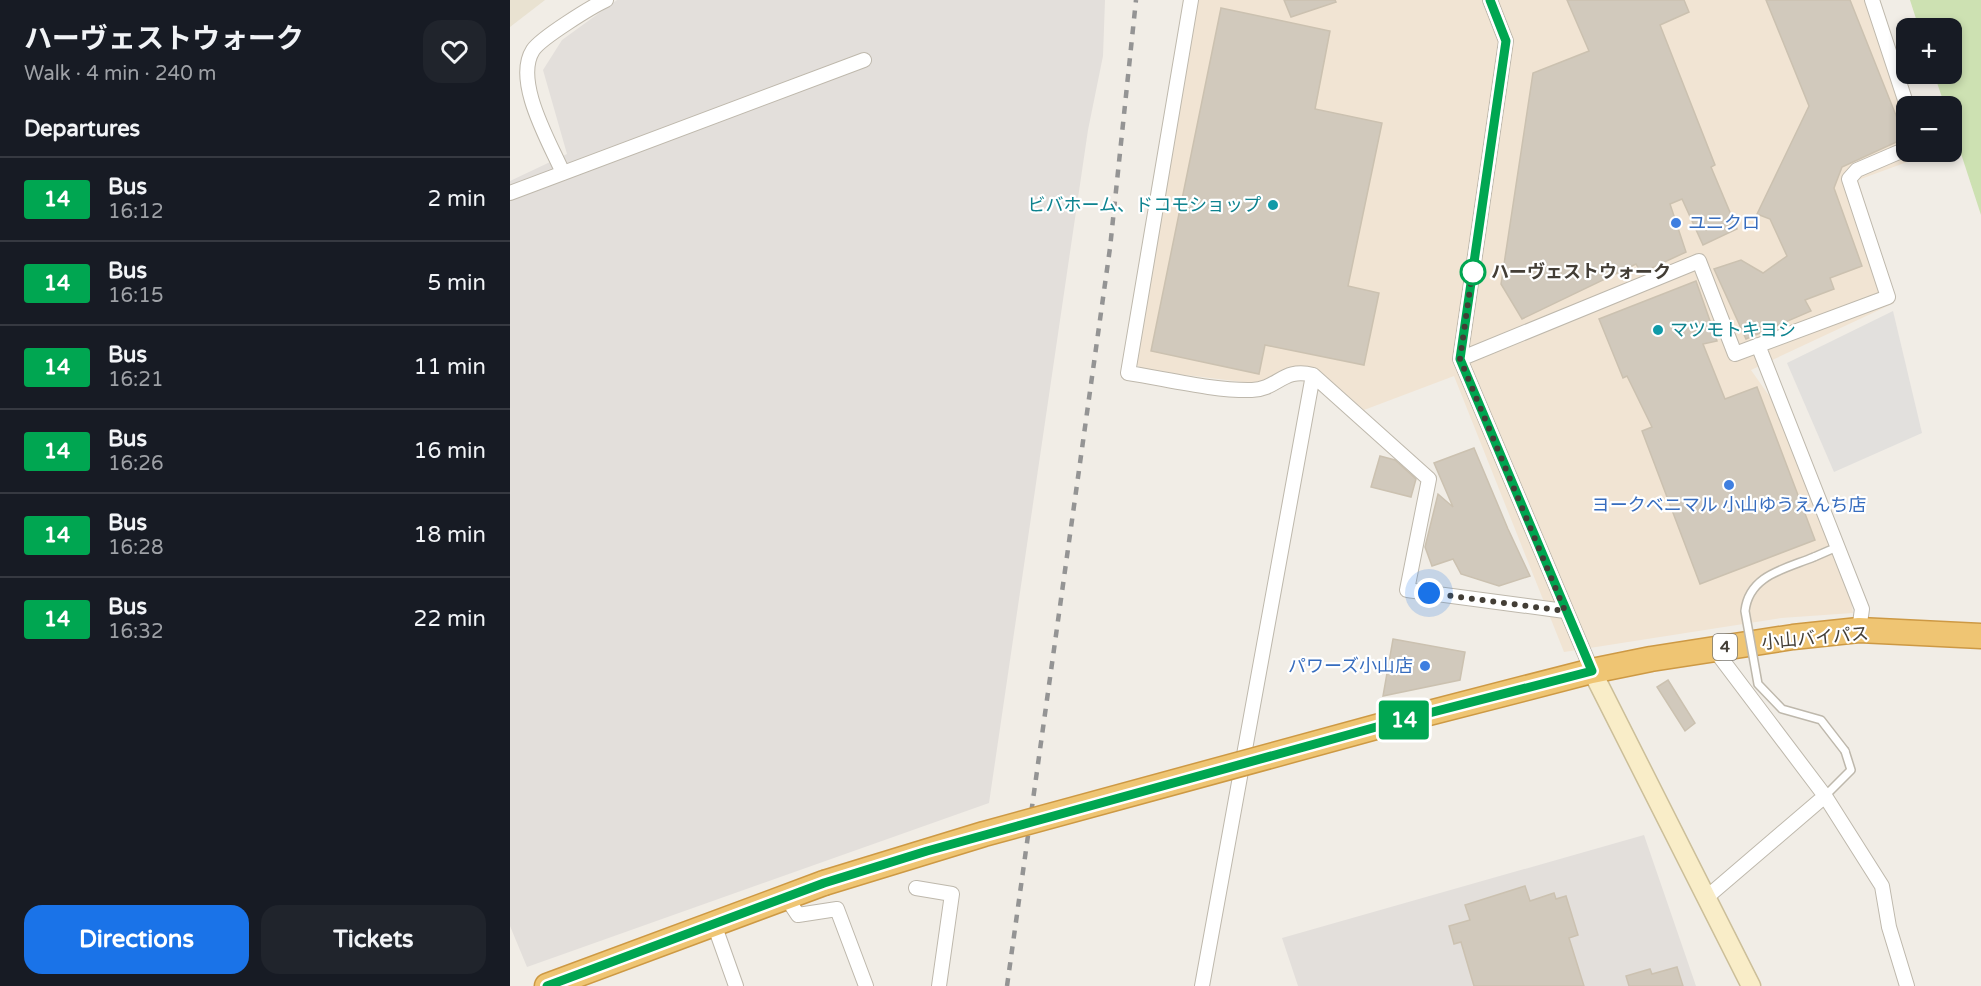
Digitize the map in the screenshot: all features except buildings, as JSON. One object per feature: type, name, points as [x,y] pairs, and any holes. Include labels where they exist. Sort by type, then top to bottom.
[{"type":"highway","name":"小山バイパス","points":[[547,986],[824,883],[984,834],[1398,721],[1592,671],[1714,649],[1859,630],[1981,636]]},
{"type":"street","points":[[563,173],[525,80],[533,50],[586,10],[606,0]]},
{"type":"street","points":[[1191,0],[1128,373],[1246,390],[1269,385],[1292,373],[1313,375],[1430,479],[1407,590],[1565,611]]},
{"type":"street","points":[[1490,0],[1506,41],[1460,359],[1592,671],[1751,986]]},
{"type":"street","points":[[1872,0],[1904,96]]},
{"type":"street","points":[[510,193],[864,60]]},
{"type":"street","points":[[1460,359],[1699,261],[1735,354],[1888,297],[1849,179],[1857,170],[1896,153]]},
{"type":"street","points":[[1758,345],[1862,609],[1859,630]]},
{"type":"street","points":[[1202,986],[1313,375]]},
{"type":"street","points":[[1714,649],[1825,796],[1882,886],[1889,927],[1907,986]]},
{"type":"street","points":[[1707,897],[1825,796]]},
{"type":"street","points":[[916,888],[952,894],[939,986]]},
{"type":"street","points":[[786,897],[798,915],[837,909],[866,986]]},
{"type":"street","points":[[714,924],[736,986]]},
{"type":"lane","points":[[1825,796],[1851,770],[1845,751],[1821,720],[1782,709],[1758,684],[1745,611],[1746,599],[1758,580],[1837,547]]},
{"type":"shaded area","points":[[510,0],[545,0],[510,27]]},
{"type":"shaded area","points":[[617,0],[1105,0],[1103,56],[1088,130],[989,803],[527,967],[510,926],[510,181],[567,154],[543,70],[562,40]]},
{"type":"shaded area","points":[[1198,0],[1865,0],[1897,96],[1896,162],[1907,162],[1858,180],[1894,303],[1751,370],[1777,407],[1851,599],[1853,613],[1781,618],[1564,652],[1454,376],[1364,410],[1320,371],[1307,366],[1292,366],[1267,380],[1251,383],[1144,370],[1137,365]]},
{"type":"shaded area","points":[[1893,311],[1922,433],[1834,472],[1787,363]]},
{"type":"shaded area","points":[[1644,835],[1696,986],[1298,986],[1282,938]]},
{"type":"green space","points":[[1910,0],[1981,0],[1981,215],[1962,157],[1962,96],[1942,96],[1937,84],[1962,84],[1962,18],[1916,18]]},
{"type":"railway","points":[[1007,986],[1110,248],[1136,0]]},
{"type":"bus line","name":"14","points":[[547,986],[824,883],[927,851],[1398,721],[1592,671],[1460,359],[1506,41],[1490,0]]},
{"type":"place","name":"ビバホーム、ドコモショップ","points":[[1273,205]]},
{"type":"place","name":"ユニクロ","points":[[1676,223]]},
{"type":"place","name":"ハーヴェストウォーク","points":[[1473,272]]},
{"type":"place","name":"マツモトキヨシ","points":[[1658,330]]},
{"type":"place","name":"ヨークベニマル 小山ゆうえんち店","points":[[1729,485]]},
{"type":"place","name":"パワーズ小山店","points":[[1425,666]]},
{"type":"route","points":[[1429,593],[1565,611],[1460,359],[1473,268],[1473,272]]}]
